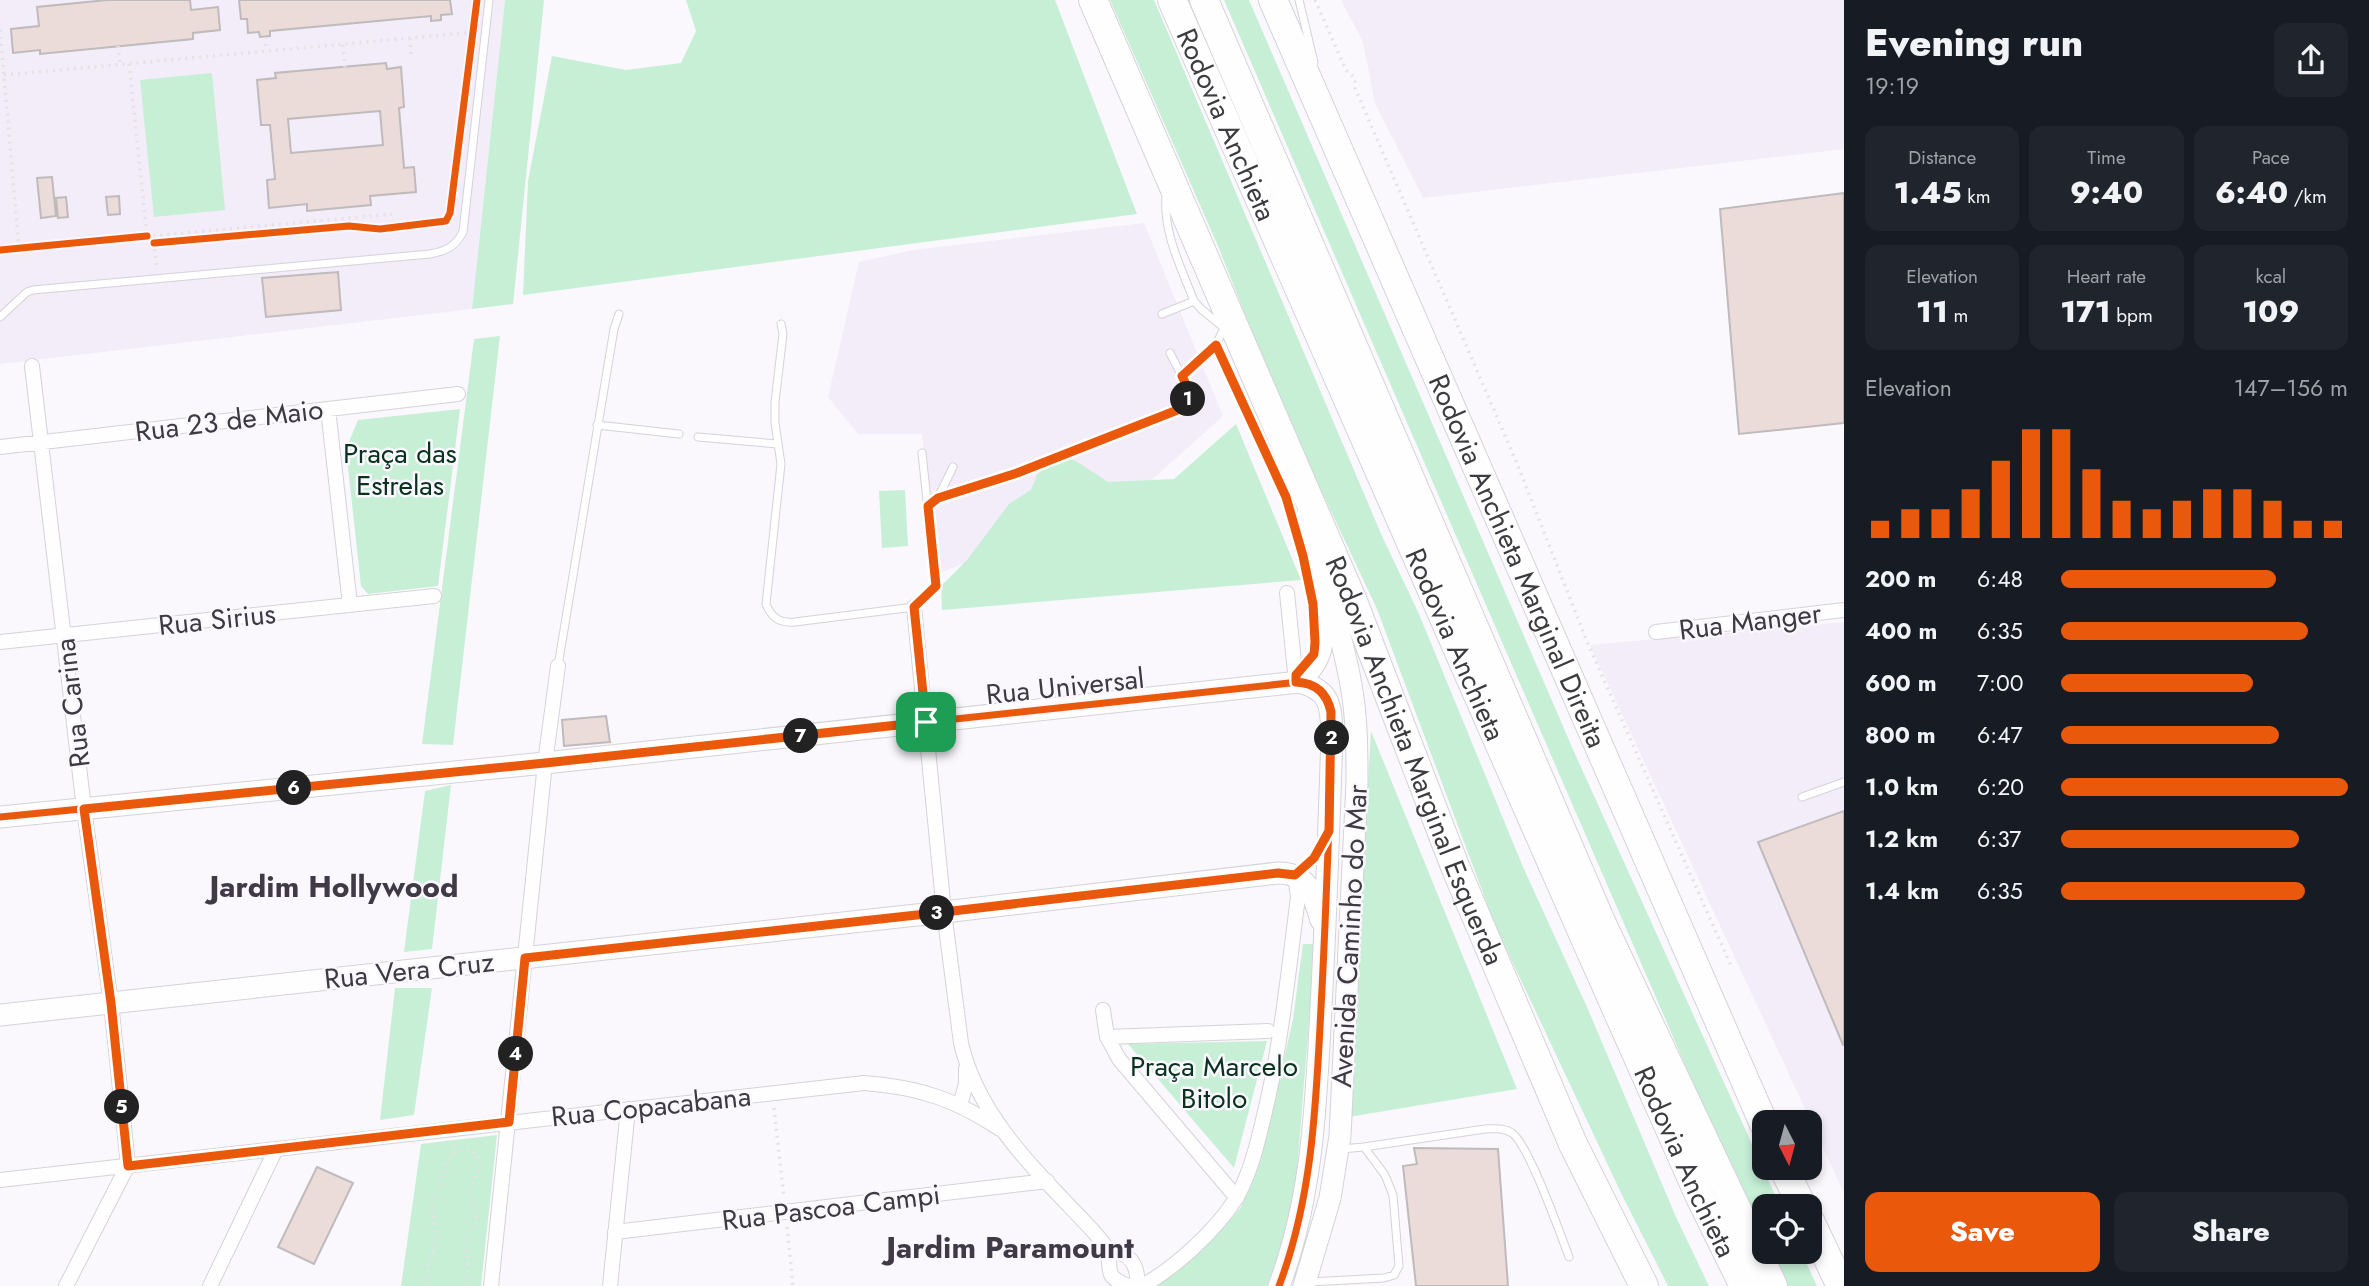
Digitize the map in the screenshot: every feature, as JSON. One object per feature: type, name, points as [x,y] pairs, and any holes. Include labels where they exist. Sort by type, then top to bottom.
[{"type":"highway","name":"Rodovia Anchieta Marginal Esquerda","points":[[1093,0],[1170,175],[1231,333],[1352,599],[1456,869],[1573,1144],[1644,1286]]},
{"type":"highway","name":"Rodovia Anchieta","points":[[1172,0],[1633,1048],[1700,1197],[1744,1286]]},
{"type":"highway","name":"Rodovia Anchieta","points":[[1204,0],[1602,924],[1773,1286]]},
{"type":"highway","name":"Rodovia Anchieta Marginal Direita","points":[[1273,0],[1758,1110]]},
{"type":"highway","points":[[1822,1235],[1844,1263]]},
{"type":"highway","points":[[1822,1245],[1841,1286]]},
{"type":"street","name":"Rua Carina","points":[[32,366],[84,809],[111,1003],[128,1166]]},
{"type":"street","name":"Rua 23 de Maio","points":[[0,447],[458,394]]},
{"type":"street","points":[[328,409],[350,605]]},
{"type":"street","name":"Avenida Caminho do Mar","points":[[1292,464],[1346,661],[1354,706],[1357,752],[1356,839],[1338,1149],[1330,1198],[1304,1284]]},
{"type":"street","points":[[1298,682],[1315,667],[1322,644],[1310,535]]},
{"type":"street","points":[[1287,593],[1298,682]]},
{"type":"street","name":"Rua Sirius","points":[[0,642],[434,597]]},
{"type":"street","points":[[914,607],[944,912],[966,1063],[1000,1129],[1107,1249],[1110,1273],[1118,1282],[1128,1286]]},
{"type":"street","name":"Rua Manger","points":[[1656,632],[1844,610]]},
{"type":"street","points":[[491,1286],[545,763],[558,666]]},
{"type":"street","name":"Avenida Caminho do Mar","points":[[1279,1286],[1305,1197],[1317,1099],[1329,831],[1331,712],[1327,699],[1319,689],[1298,682]]},
{"type":"street","name":"Rua Universal","points":[[0,817],[545,763],[1298,682]]},
{"type":"street","points":[[1295,875],[1314,858],[1329,831]]},
{"type":"street","name":"Rua Vera Cruz","points":[[0,1015],[1278,873],[1295,875]]},
{"type":"street","points":[[1295,875],[1311,892],[1325,932]]},
{"type":"street","points":[[1107,1249],[1119,1251],[1131,1258],[1139,1286],[1165,1271],[1210,1231],[1237,1198],[1250,1168],[1276,1062],[1298,897],[1295,875]]},
{"type":"street","points":[[1103,1010],[1107,1037],[1127,1070],[1237,1198]]},
{"type":"street","points":[[1107,1037],[1268,1031]]},
{"type":"street","points":[[960,1105],[966,1084],[966,1063]]},
{"type":"street","name":"Rua Copacabana","points":[[0,1180],[772,1092],[876,1084],[926,1092],[960,1105],[1000,1129]]},
{"type":"street","points":[[610,1286],[628,1109]]},
{"type":"street","points":[[209,1286],[276,1149]]},
{"type":"street","points":[[66,1286],[128,1166]]},
{"type":"street","name":"Rua Pascoa Campi","points":[[615,1232],[1047,1181]]},
{"type":"lane","points":[[0,317],[31,290],[444,252],[463,232],[489,0]]},
{"type":"lane","points":[[1299,0],[1316,71]]},
{"type":"lane","points":[[1319,83],[1332,134]]},
{"type":"lane","points":[[1170,175],[1165,210],[1167,230],[1194,301],[1200,309],[1231,333],[1182,376]]},
{"type":"lane","points":[[1162,314],[1194,301]]},
{"type":"lane","points":[[558,666],[597,425],[614,329],[620,314]]},
{"type":"lane","points":[[781,324],[783,334],[775,402],[781,464],[766,593],[769,612],[782,622],[788,622],[914,607],[936,586],[922,453]]},
{"type":"lane","points":[[928,506],[938,498],[1017,473],[1180,409],[1188,400],[1189,390],[1170,353]]},
{"type":"lane","points":[[597,425],[679,434]]},
{"type":"lane","points":[[698,437],[777,444]]},
{"type":"lane","points":[[938,498],[953,467]]},
{"type":"lane","points":[[1802,797],[1844,782]]},
{"type":"lane","points":[[1338,1149],[1502,1128],[1514,1134],[1531,1163],[1569,1257]]},
{"type":"lane","points":[[1304,1284],[1384,1278],[1394,1275],[1399,1266],[1393,1195],[1385,1175],[1364,1147]]},
{"type":"path","points":[[1315,0],[1346,70],[1354,78],[1355,88],[1525,484],[1588,644],[1732,968]]},
{"type":"path","points":[[4,75],[410,38],[474,29],[473,41]]},
{"type":"path","points":[[0,30],[19,248]]},
{"type":"path","points":[[265,37],[266,51]]},
{"type":"path","points":[[410,38],[411,55]]},
{"type":"path","points":[[343,44],[345,67]]},
{"type":"path","points":[[118,46],[120,65]]},
{"type":"path","points":[[130,64],[147,236],[154,243],[158,278]]},
{"type":"path","points":[[0,250],[392,214]]},
{"type":"path","points":[[154,243],[359,227]]},
{"type":"path","points":[[772,1092],[793,1286]]},
{"type":"path","points":[[428,1286],[426,1268],[436,1238],[432,1203],[444,1175],[444,1166],[453,1153],[454,1129]]},
{"type":"path","points":[[453,1153],[468,1149],[477,1154],[480,1165],[470,1194],[477,1219],[467,1243],[468,1286]]},
{"type":"shaded area","points":[[0,0],[505,0],[472,309],[0,364]]},
{"type":"shaded area","points":[[1341,0],[1844,0],[1844,149],[1423,198],[1375,103],[1363,42]]},
{"type":"shaded area","points":[[1144,223],[1223,416],[1144,487],[936,575],[922,434],[858,434],[828,397],[859,262],[913,250]]},
{"type":"shaded area","points":[[1844,622],[1844,1193],[1822,1146],[1822,1110],[1806,1110],[1590,645]]},
{"type":"green space","points":[[505,0],[544,0],[513,304],[472,309]]},
{"type":"green space","points":[[686,0],[1055,0],[1137,214],[523,295],[528,181],[552,56],[626,70],[681,63],[696,31]]},
{"type":"green space","points":[[1110,0],[1154,0],[1382,536],[1419,614],[1523,867],[1587,1007],[1676,1217],[1709,1286],[1668,1286],[1622,1195],[1495,925],[1377,609],[1281,405],[1218,246]]},
{"type":"green space","points":[[1224,0],[1249,0],[1575,754],[1752,1144],[1752,1180],[1768,1180],[1775,1194],[1752,1194],[1752,1219]]},
{"type":"green space","points":[[212,73],[225,210],[154,217],[140,80]]},
{"type":"green space","points":[[500,336],[453,745],[422,744],[474,339]]},
{"type":"green space","name":"Praça das Estrelas","points":[[460,409],[438,586],[368,594],[361,586],[346,449],[358,420]]},
{"type":"green space","points":[[1236,424],[1301,580],[942,610],[941,586],[967,560],[1009,504],[1031,490],[1037,475],[1056,454],[1076,461],[1108,482],[1174,479]]},
{"type":"green space","points":[[905,490],[908,546],[882,548],[879,491]]},
{"type":"green space","points":[[1371,731],[1517,1089],[1349,1117]]},
{"type":"green space","points":[[451,785],[432,949],[404,952],[425,791]]},
{"type":"green space","points":[[1303,944],[1315,944],[1295,1197],[1275,1273],[1267,1286],[1157,1286],[1177,1265],[1223,1228],[1241,1207],[1259,1161],[1278,1086],[1293,1019]]},
{"type":"green space","points":[[395,988],[432,988],[414,1115],[380,1120]]},
{"type":"green space","name":"Praça Marcelo Bitolo","points":[[1267,1041],[1234,1168],[1128,1044]]},
{"type":"green space","points":[[497,1135],[481,1286],[401,1286],[421,1144]]},
{"type":"green space","points":[[1773,1264],[1807,1264],[1817,1286],[1784,1286]]},
{"type":"building","points":[[107,0],[190,0],[191,10],[218,7],[220,30],[193,33],[193,39],[40,54],[40,50],[13,53],[11,29],[39,26],[37,7]]},
{"type":"building","points":[[239,0],[450,0],[452,14],[441,15],[441,20],[431,21],[431,16],[270,31],[270,36],[260,37],[259,32],[248,33],[247,19],[241,19]]},
{"type":"building","points":[[386,63],[387,69],[401,67],[404,107],[399,108],[404,168],[414,167],[416,192],[370,196],[371,205],[307,211],[307,204],[269,208],[267,180],[275,179],[270,125],[261,125],[257,80],[276,78],[275,73]],"holes":[[[380,111],[383,145],[291,153],[288,119]]]},
{"type":"building","points":[[52,177],[56,216],[41,218],[37,178]]},
{"type":"building","points":[[1844,193],[1844,423],[1739,434],[1720,209]]},
{"type":"building","points":[[119,196],[120,214],[108,215],[106,197]]},
{"type":"building","points":[[66,197],[68,217],[58,218],[56,198]]},
{"type":"building","points":[[338,272],[341,310],[266,317],[262,278]]},
{"type":"building","points":[[606,716],[610,742],[564,746],[562,720]]},
{"type":"building","points":[[1844,811],[1844,1045],[1843,1045],[1758,842]]},
{"type":"building","points":[[1414,1148],[1498,1149],[1508,1286],[1416,1286],[1403,1166],[1417,1164]]},
{"type":"building","points":[[317,1167],[353,1183],[314,1264],[278,1247]]},
{"type":"cycle path","points":[[154,243],[349,226],[380,229],[446,221],[450,213],[477,0]]},
{"type":"cycle path","points":[[0,250],[147,236]]},
{"type":"cycle path","points":[[0,817],[545,763],[1299,682],[1310,685],[1327,701],[1332,725],[1323,974],[1311,1149],[1299,1218],[1279,1286]]},
{"type":"district","name":"Jardim Hollywood","points":[[334,887]]},
{"type":"district","name":"Jardim Paramount","points":[[1010,1248]]},
{"type":"route","points":[[1216,345],[1286,497],[1303,556],[1313,604],[1315,642],[1314,654],[1296,675],[1296,682],[1319,689],[1327,699],[1331,712],[1329,831],[1314,858],[1295,875],[1278,873],[525,958],[509,1122],[128,1166],[111,1003],[84,809],[926,722],[914,607],[936,586],[928,506],[938,498],[1017,473],[1180,409],[1188,400],[1189,390],[1182,376],[1216,345]]}]
